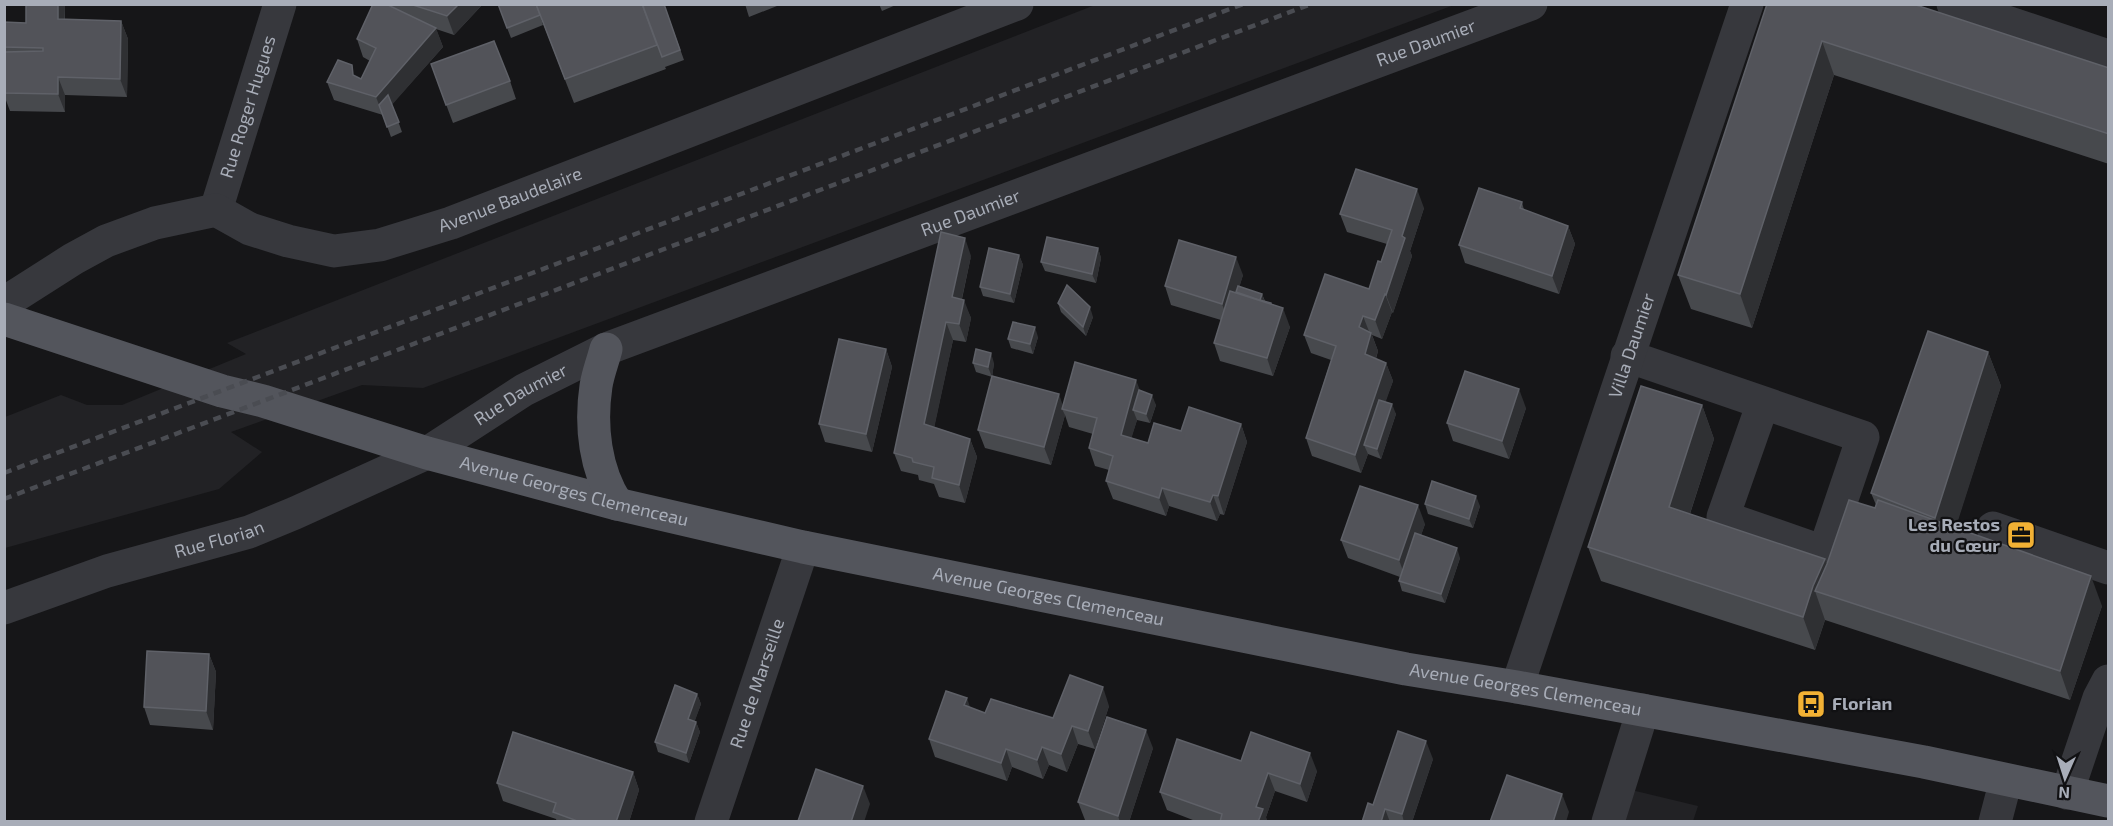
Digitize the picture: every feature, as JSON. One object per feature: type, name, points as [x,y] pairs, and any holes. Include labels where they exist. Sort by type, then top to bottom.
[{"type":"main road","name":"Avenue Georges Clemenceau","points":[[4,319],[211,388],[263,401],[427,453],[618,504],[803,547],[1406,669],[1517,687],[1924,762],[2109,801]]},
{"type":"main road","points":[[606,349],[596,386],[594,420],[597,458],[607,488],[618,504]]},
{"type":"street","name":"Rue Roger Hugues","points":[[216,210],[280,4]]},
{"type":"street","name":"Avenue Baudelaire","points":[[216,210],[250,229],[288,241],[334,250],[380,245],[451,223],[1017,4]]},
{"type":"street","name":"Rue Daumier","points":[[427,453],[524,390],[606,349],[1531,4]]},
{"type":"street","name":"Villa Daumier","points":[[1517,687],[1747,4]]},
{"type":"street","points":[[1953,4],[2109,56]]},
{"type":"street","points":[[4,303],[106,241],[155,223],[216,210]]},
{"type":"street","points":[[1628,356],[1863,437],[1824,552],[1723,517],[1763,403]]},
{"type":"street","name":"Rue Florian","points":[[4,608],[107,571],[249,532],[427,453]]},
{"type":"street","points":[[1993,528],[2109,568]]},
{"type":"street","name":"Rue de Marseille","points":[[711,822],[803,547]]},
{"type":"street","points":[[2067,793],[2099,698],[2109,681]]},
{"type":"street","points":[[1608,822],[1643,710]]},
{"type":"street","points":[[1995,822],[2006,780]]},
{"type":"shaded area","points":[[1095,5],[1454,5],[423,388],[362,385],[231,432],[262,452],[219,489],[5,548],[5,417],[61,395],[87,405],[122,405],[246,354],[227,343]]},
{"type":"shaded area","points":[[1619,787],[1698,806],[1693,821],[1594,822]]},
{"type":"building","points":[[26,4],[58,4],[58,19],[121,21],[120,79],[58,77],[58,94],[4,93],[5,52],[43,51],[43,48],[4,47],[4,22],[26,23]]},
{"type":"building","points":[[373,4],[386,4],[436,28],[376,97],[327,82],[338,60],[352,65],[353,75],[361,79],[376,48],[357,39]]},
{"type":"building","points":[[410,4],[459,4],[447,16]]},
{"type":"building","points":[[498,4],[536,4],[540,15],[507,28]]},
{"type":"building","points":[[536,4],[642,4],[657,45],[565,79]]},
{"type":"building","points":[[664,4],[680,50],[662,57],[643,6]]},
{"type":"building","points":[[1767,4],[1913,4],[2109,68],[2109,134],[1822,41],[1740,294],[1678,275]]},
{"type":"building","points":[[494,41],[510,81],[446,105],[431,64]]},
{"type":"building","points":[[388,95],[399,122],[387,127],[379,105]]},
{"type":"building","points":[[1356,169],[1417,189],[1402,236],[1405,238],[1386,295],[1375,320],[1363,316],[1359,327],[1371,333],[1365,354],[1386,363],[1355,455],[1306,438],[1336,346],[1304,335],[1325,274],[1369,289],[1392,230],[1340,214]]},
{"type":"building","points":[[1479,188],[1522,202],[1520,208],[1568,226],[1552,276],[1459,245]]},
{"type":"building","points":[[941,232],[965,238],[952,297],[964,300],[959,324],[946,322],[924,424],[970,439],[959,485],[932,478],[934,467],[913,462],[912,458],[894,453]]},
{"type":"building","points":[[1047,237],[1098,248],[1092,274],[1041,262]]},
{"type":"building","points":[[1179,240],[1236,257],[1222,304],[1165,286]]},
{"type":"building","points":[[989,248],[1019,255],[1010,294],[980,287]]},
{"type":"building","points":[[1067,285],[1090,307],[1083,327],[1058,303]]},
{"type":"building","points":[[1238,286],[1262,294],[1260,300],[1271,304],[1236,292]]},
{"type":"building","points":[[1230,291],[1283,308],[1267,358],[1214,343]]},
{"type":"building","points":[[1013,322],[1035,327],[1030,344],[1008,339]]},
{"type":"building","points":[[1928,331],[1988,352],[1935,518],[1871,493]]},
{"type":"building","points":[[839,339],[886,349],[866,434],[819,424]]},
{"type":"building","points":[[976,349],[991,353],[988,367],[973,363]]},
{"type":"building","points":[[1075,362],[1136,380],[1121,435],[1148,443],[1154,423],[1181,431],[1189,407],[1241,424],[1218,496],[1213,495],[1210,502],[1162,488],[1159,498],[1106,481],[1113,456],[1089,448],[1097,418],[1062,409]]},
{"type":"building","points":[[1465,371],[1519,389],[1502,441],[1447,423]]},
{"type":"building","points":[[992,376],[1059,394],[1044,447],[978,430]]},
{"type":"building","points":[[1641,386],[1702,405],[1669,507],[1825,559],[1803,617],[1588,547]]},
{"type":"building","points":[[1139,390],[1152,395],[1146,414],[1133,410]]},
{"type":"building","points":[[1379,400],[1392,404],[1377,449],[1364,445]]},
{"type":"building","points":[[1432,481],[1476,496],[1469,519],[1425,504]]},
{"type":"building","points":[[1360,486],[1418,505],[1399,560],[1341,540]]},
{"type":"building","points":[[1849,500],[1875,508],[1878,500],[2091,576],[2060,671],[1815,591]]},
{"type":"building","points":[[1415,533],[1457,548],[1441,594],[1399,581]]},
{"type":"building","points":[[147,651],[209,654],[206,711],[144,707]]},
{"type":"building","points":[[1070,675],[1103,687],[1088,731],[1072,726],[1061,754],[1042,747],[1037,760],[1006,749],[1001,763],[929,739],[946,691],[967,698],[964,705],[985,713],[991,699],[1053,718]]},
{"type":"building","points":[[675,685],[697,694],[688,719],[696,722],[686,753],[655,742]]},
{"type":"building","points":[[1107,717],[1146,730],[1118,816],[1078,802]]},
{"type":"building","points":[[1398,731],[1426,741],[1402,814],[1385,809],[1381,822],[1362,822],[1368,803],[1373,805]]},
{"type":"building","points":[[513,732],[633,772],[616,822],[580,822],[553,812],[556,803],[497,783]]},
{"type":"building","points":[[1251,732],[1310,753],[1300,784],[1268,773],[1256,807],[1263,809],[1258,822],[1220,822],[1222,814],[1160,792],[1177,739],[1241,761]]},
{"type":"building","points":[[816,769],[863,786],[851,822],[798,821]]},
{"type":"building","points":[[1507,775],[1562,794],[1553,822],[1490,822]]},
{"type":"railway","points":[[4,473],[1243,4]]},
{"type":"railway","points":[[4,499],[1311,4]]},
{"type":"place","name":"Les Restos du Cœur","points":[[2021,535]]},
{"type":"place","name":"Florian","points":[[1811,704]]}]
